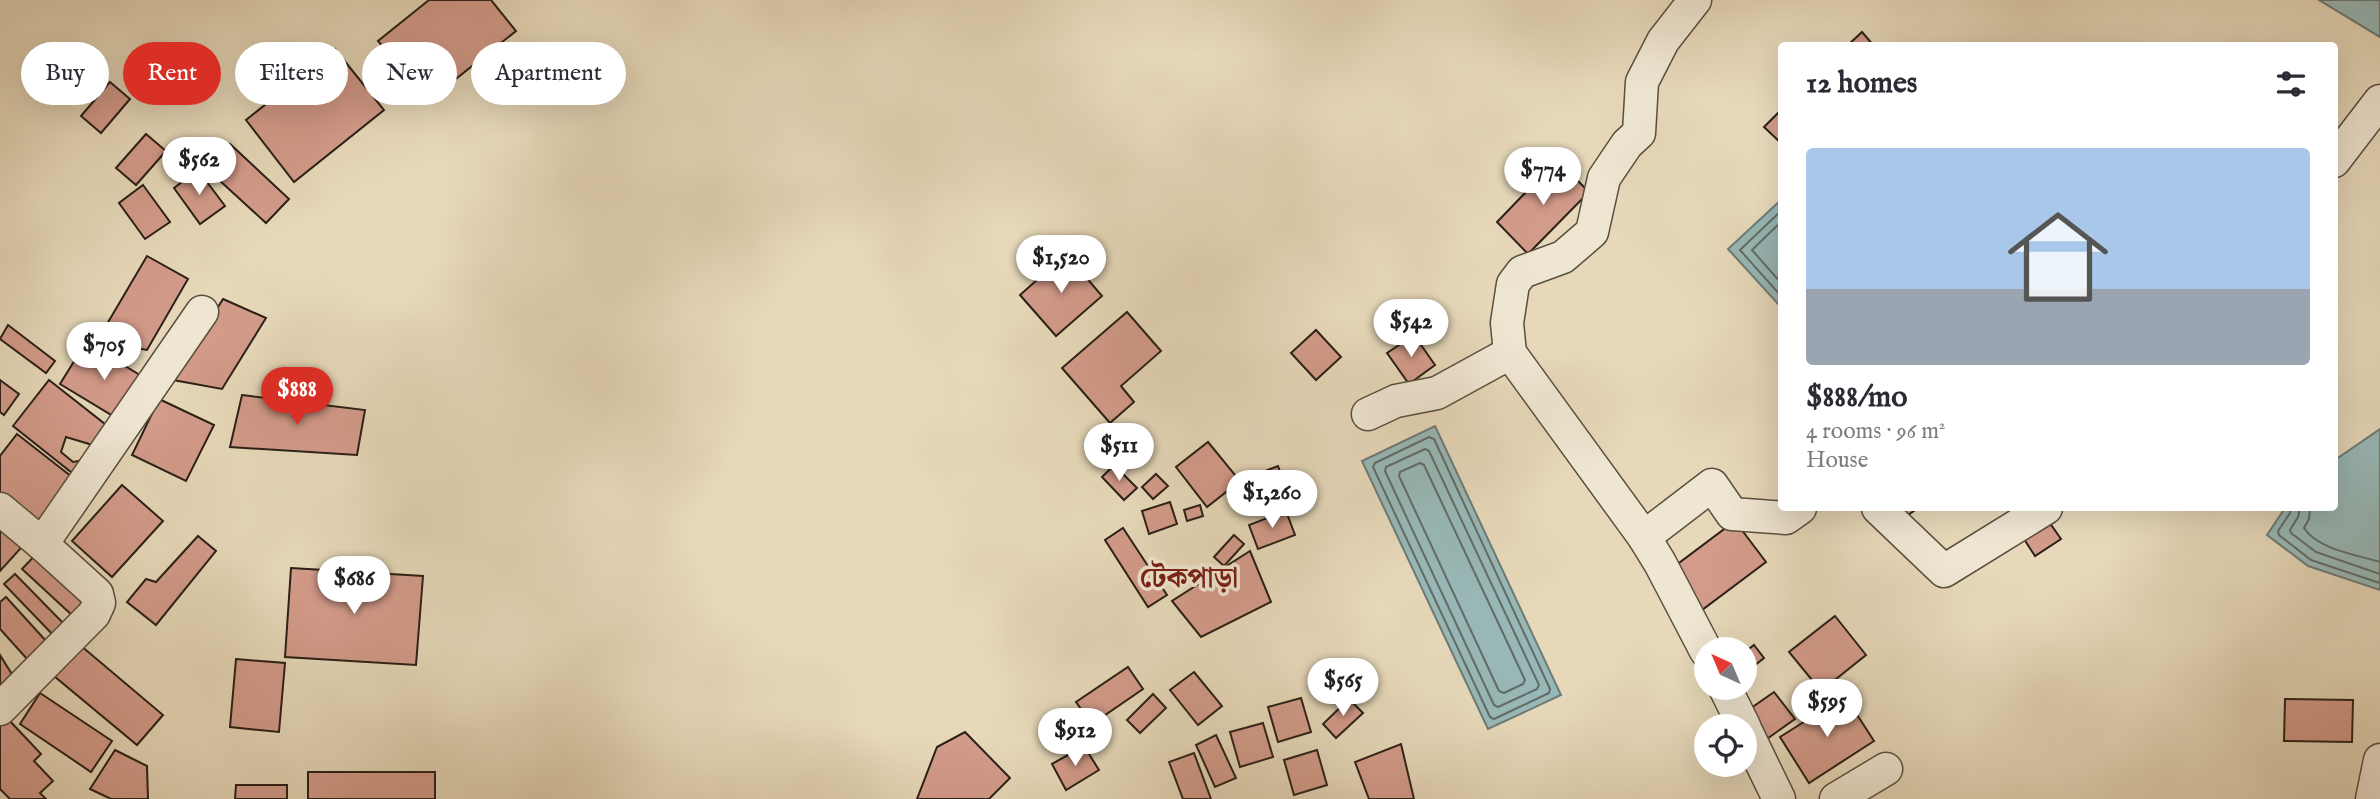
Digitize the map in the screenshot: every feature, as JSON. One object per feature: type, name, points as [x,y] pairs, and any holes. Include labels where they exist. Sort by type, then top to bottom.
[{"type":"street","points":[[1695,0],[1662,41],[1642,82],[1639,133],[1627,144],[1604,178],[1592,232],[1563,257],[1522,272],[1513,284],[1507,323],[1510,353],[1644,537],[1699,637]]},
{"type":"street","points":[[2338,156],[2380,101]]},
{"type":"street","points":[[42,544],[202,312]]},
{"type":"street","points":[[1368,414],[1396,401],[1437,393],[1510,353]]},
{"type":"street","points":[[1644,537],[1712,485],[1732,514],[1786,518],[1796,511]]},
{"type":"street","points":[[0,509],[97,594],[99,603],[94,614],[0,709]]},
{"type":"street","points":[[1881,511],[1944,571],[2041,511]]},
{"type":"street","points":[[1757,754],[1779,799]]},
{"type":"street","points":[[2372,799],[2380,760]]},
{"type":"street","points":[[1836,799],[1886,769]]},
{"type":"water","points":[[2319,0],[2380,0],[2380,37]]},
{"type":"water","points":[[1778,203],[1778,304],[1728,249]]},
{"type":"water","points":[[1435,426],[1561,695],[1488,729],[1362,461]]},
{"type":"water","points":[[2380,429],[2380,590],[2308,566],[2267,535],[2283,511],[2338,511],[2338,458]]},
{"type":"building","points":[[429,0],[491,0],[516,31],[502,42],[471,42],[471,67],[457,78],[457,42],[378,41]]},
{"type":"building","points":[[1862,32],[1871,42],[1851,42]]},
{"type":"building","points":[[348,65],[362,83],[362,105],[380,105],[384,110],[294,182],[246,120],[265,105],[348,105]]},
{"type":"building","points":[[109,83],[123,93],[125,105],[101,133],[81,116],[90,105],[109,105]]},
{"type":"building","points":[[1778,113],[1778,140],[1764,127]]},
{"type":"building","points":[[146,134],[166,151],[136,185],[116,168]]},
{"type":"building","points":[[230,144],[289,199],[266,223],[207,169]]},
{"type":"building","points":[[1557,160],[1589,192],[1528,254],[1497,222]]},
{"type":"building","points":[[198,170],[225,206],[200,224],[174,188]]},
{"type":"building","points":[[143,185],[170,222],[145,239],[119,203]]},
{"type":"building","points":[[1066,254],[1102,296],[1056,336],[1020,295]]},
{"type":"building","points":[[147,256],[188,279],[147,350],[97,341]]},
{"type":"building","points":[[223,299],[266,318],[222,389],[173,380]]},
{"type":"building","points":[[1127,312],[1161,351],[1121,386],[1134,402],[1110,423],[1062,368]]},
{"type":"building","points":[[8,325],[55,361],[46,373],[0,339]]},
{"type":"building","points":[[1316,330],[1341,357],[1316,380],[1291,353]]},
{"type":"building","points":[[1414,335],[1435,365],[1409,384],[1387,353]]},
{"type":"building","points":[[86,342],[148,380],[123,422],[60,384]]},
{"type":"building","points":[[0,380],[19,394],[4,415],[0,412]]},
{"type":"building","points":[[49,380],[110,428],[96,446],[66,437],[61,452],[73,462],[100,457],[81,480],[13,426]]},
{"type":"building","points":[[242,395],[365,410],[357,455],[230,447]]},
{"type":"building","points":[[159,399],[214,425],[186,481],[132,455]]},
{"type":"building","points":[[17,434],[72,477],[37,522],[0,493],[0,456]]},
{"type":"building","points":[[1208,442],[1240,481],[1207,507],[1176,467]]},
{"type":"building","points":[[1114,465],[1137,488],[1124,500],[1102,477]]},
{"type":"building","points":[[1278,466],[1287,491],[1251,504],[1242,480]]},
{"type":"building","points":[[1156,474],[1168,486],[1153,499],[1142,487]]},
{"type":"building","points":[[122,485],[163,521],[112,577],[72,541]]},
{"type":"building","points":[[1170,502],[1177,524],[1149,534],[1142,511]]},
{"type":"building","points":[[1200,505],[1203,516],[1187,521],[1184,510]]},
{"type":"building","points":[[1286,511],[1295,535],[1258,549],[1249,525]]},
{"type":"building","points":[[1898,511],[1914,511],[1904,518]]},
{"type":"building","points":[[0,513],[29,539],[0,571]]},
{"type":"building","points":[[2047,519],[2061,539],[2035,556],[2022,536]]},
{"type":"building","points":[[1735,521],[1766,562],[1698,613],[1667,572]]},
{"type":"building","points":[[1123,528],[1167,595],[1148,607],[1105,540]]},
{"type":"building","points":[[1234,535],[1244,544],[1224,566],[1214,557]]},
{"type":"building","points":[[198,536],[216,551],[156,625],[127,602],[146,579],[156,582]]},
{"type":"building","points":[[42,548],[93,597],[74,617],[22,569]]},
{"type":"building","points":[[1250,551],[1271,602],[1201,637],[1172,601]]},
{"type":"building","points":[[291,568],[423,576],[416,665],[285,657]]},
{"type":"building","points":[[15,574],[67,627],[56,638],[4,584]]},
{"type":"building","points":[[6,597],[47,642],[28,660],[0,629],[0,602]]},
{"type":"building","points":[[1835,616],[1866,655],[1821,691],[1789,652]]},
{"type":"building","points":[[80,645],[163,715],[137,745],[54,676]]},
{"type":"building","points":[[1757,649],[1764,658],[1757,664]]},
{"type":"building","points":[[0,655],[18,684],[0,696]]},
{"type":"building","points":[[236,659],[285,663],[279,732],[230,727]]},
{"type":"building","points":[[1128,667],[1143,689],[1092,724],[1076,702]]},
{"type":"building","points":[[1194,672],[1222,706],[1198,725],[1170,690]]},
{"type":"building","points":[[1774,692],[1795,719],[1764,741],[1757,731],[1757,714],[1744,713]]},
{"type":"building","points":[[40,693],[112,741],[91,772],[20,724]]},
{"type":"building","points":[[1153,694],[1166,708],[1140,733],[1127,720]]},
{"type":"building","points":[[1845,696],[1874,741],[1809,783],[1780,737]]},
{"type":"building","points":[[1301,698],[1311,732],[1278,742],[1268,707]]},
{"type":"building","points":[[1349,699],[1363,713],[1336,738],[1323,724]]},
{"type":"building","points":[[2285,699],[2353,700],[2352,742],[2284,741]]},
{"type":"building","points":[[8,719],[41,754],[34,761],[53,781],[40,793],[46,799],[10,799],[0,789],[0,726]]},
{"type":"building","points":[[1263,723],[1273,757],[1240,767],[1230,732]]},
{"type":"building","points":[[965,732],[1010,778],[989,799],[917,799],[937,747]]},
{"type":"building","points":[[1216,735],[1236,778],[1215,787],[1196,745]]},
{"type":"building","points":[[1401,744],[1414,799],[1369,799],[1355,762]]},
{"type":"building","points":[[1084,746],[1099,770],[1066,790],[1052,764]]},
{"type":"building","points":[[115,750],[147,766],[148,799],[111,799],[90,789]]},
{"type":"building","points":[[1317,750],[1327,785],[1294,795],[1284,760]]},
{"type":"building","points":[[1194,753],[1211,799],[1183,799],[1169,762]]},
{"type":"building","points":[[308,772],[435,772],[435,799],[308,799]]},
{"type":"building","points":[[236,785],[287,785],[287,799],[235,799]]},
{"type":"district","name":"টেকপাড়া","points":[[1189,577]]}]
